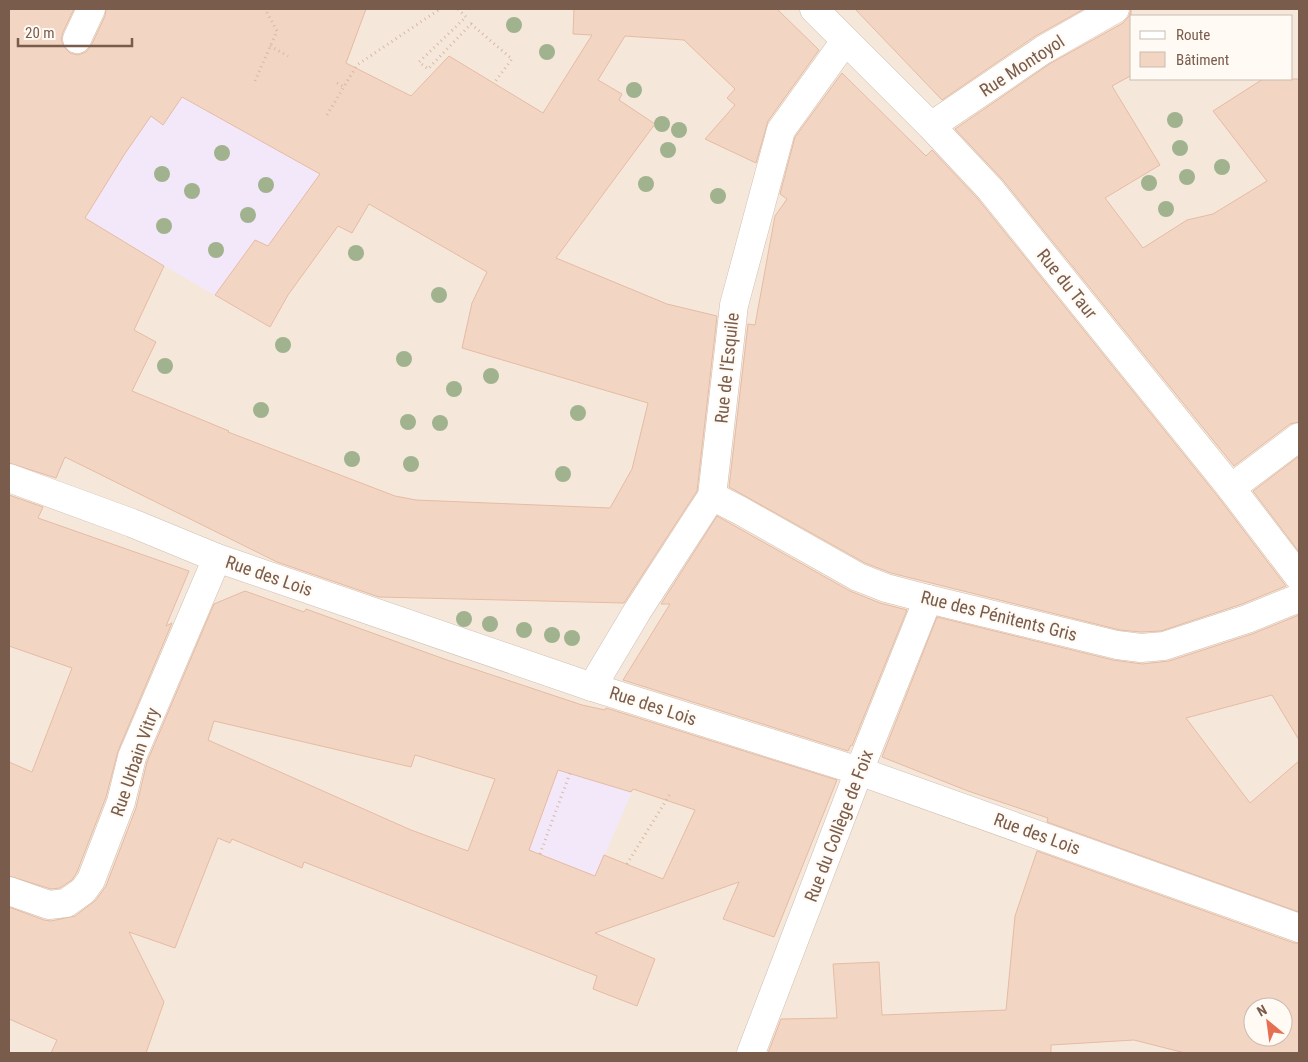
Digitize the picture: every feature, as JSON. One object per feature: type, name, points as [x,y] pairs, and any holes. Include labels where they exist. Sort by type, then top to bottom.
[{"type":"street","points":[[76,39],[91,9]]},
{"type":"street","name":"Rue du Taur","points":[[814,9],[931,126],[990,189],[1231,488],[1299,577]]},
{"type":"street","name":"Rue Montoyol","points":[[931,126],[1042,50],[1115,9]]},
{"type":"street","name":"Rue de l'Esquile","points":[[592,687],[638,610],[712,496],[734,305],[782,130],[845,41]]},
{"type":"street","points":[[1231,488],[1299,437]]},
{"type":"street","name":"Rue des Lois","points":[[9,478],[132,522],[217,558],[592,687],[859,771],[1299,928]]},
{"type":"street","name":"Rue des Pénitents Gris","points":[[712,496],[858,578],[886,588],[1075,635],[1141,648],[1164,646],[1247,619],[1299,598]]},
{"type":"street","name":"Rue Urbain Vitry","points":[[9,892],[48,905],[66,902],[83,891],[91,880],[121,802],[132,757],[217,558]]},
{"type":"street","name":"Rue du Collège de Foix","points":[[751,1053],[859,771],[928,599]]},
{"type":"path","points":[[256,81],[276,31],[265,9]]},
{"type":"path","points":[[328,115],[358,65],[440,9]]},
{"type":"path","points":[[458,9],[466,17],[420,62],[428,69],[472,24],[512,58],[494,83]]},
{"type":"path","points":[[270,46],[288,56]]},
{"type":"path","points":[[337,83],[344,87]]},
{"type":"path","points":[[540,854],[570,773]]},
{"type":"path","points":[[627,864],[670,794]]},
{"type":"shaded area","points":[[9,9],[1299,9],[1299,1053],[9,1053]]},
{"type":"shaded area","points":[[245,9],[275,9],[295,45],[374,137],[317,214],[240,310],[84,219],[149,115],[221,60]]},
{"type":"shaded area","points":[[582,705],[658,731],[559,961],[442,916],[468,851],[529,850]]},
{"type":"building","points":[[9,9],[74,9],[61,40],[70,53],[78,55],[86,52],[91,46],[105,16],[106,9],[366,9],[346,63],[411,96],[449,56],[543,113],[592,35],[573,34],[574,9],[777,9],[819,50],[768,121],[756,163],[705,139],[735,105],[727,98],[735,89],[684,40],[625,36],[598,80],[622,94],[619,100],[655,124],[556,258],[667,304],[717,316],[697,491],[624,603],[379,597],[277,562],[65,457],[56,478],[9,463]],"holes":[[[182,97],[320,174],[268,246],[255,240],[215,295],[270,327],[288,295],[338,226],[352,233],[369,204],[487,272],[472,303],[462,348],[648,403],[632,469],[610,508],[416,500],[395,496],[228,432],[132,391],[156,342],[134,330],[164,266],[85,218],[151,116],[163,125]]]},
{"type":"building","points":[[855,9],[1084,9],[1034,37],[942,100]]},
{"type":"building","points":[[1131,9],[1130,76],[1112,86],[1160,165],[1105,198],[1143,248],[1187,220],[1213,214],[1267,181],[1213,111],[1261,80],[1299,79],[1299,422],[1290,424],[1234,466],[1002,179],[955,129],[1051,63],[1123,23],[1129,16]]},
{"type":"building","points":[[842,73],[926,156],[932,150],[978,199],[1219,498],[1286,586],[1242,604],[1161,631],[1120,630],[891,573],[865,563],[729,487],[748,324],[755,325],[775,216],[787,199],[780,194],[795,137]]},
{"type":"building","points":[[1299,456],[1299,552],[1253,491]]},
{"type":"building","points":[[9,495],[43,507],[38,518],[189,571],[166,626],[172,623],[118,751],[106,797],[77,872],[72,880],[60,888],[51,889],[9,876],[9,762],[32,772],[72,668],[9,646]]},
{"type":"building","points":[[717,516],[850,591],[880,603],[907,610],[852,746],[848,751],[623,680],[670,604],[661,604]]},
{"type":"building","points":[[245,591],[304,612],[306,609],[447,660],[582,705],[605,710],[606,708],[837,780],[774,937],[723,919],[739,882],[595,933],[655,959],[637,1006],[593,989],[597,976],[304,862],[302,868],[232,839],[230,843],[218,838],[175,948],[129,932],[164,1002],[146,1053],[51,1053],[57,1040],[9,1019],[9,907],[51,921],[75,916],[96,900],[106,886],[136,808],[147,762],[214,604]],"holes":[[[214,721],[411,767],[415,755],[495,779],[468,851],[411,830],[208,740]],[[558,770],[631,792],[633,789],[695,810],[663,879],[604,855],[595,876],[529,850]]]},
{"type":"building","points":[[1299,615],[1299,740],[1272,695],[1186,718],[1250,803],[1299,761],[1299,912],[1047,822],[1048,818],[968,791],[882,757],[937,617],[1113,660],[1142,664],[1169,661],[1252,634]]},
{"type":"building","points":[[1037,851],[1294,943],[1299,943],[1299,1053],[1185,1053],[1134,1040],[1051,1045],[1051,1053],[768,1053],[781,1019],[837,1018],[833,964],[879,962],[882,1015],[1006,1010],[1015,916]]}]
